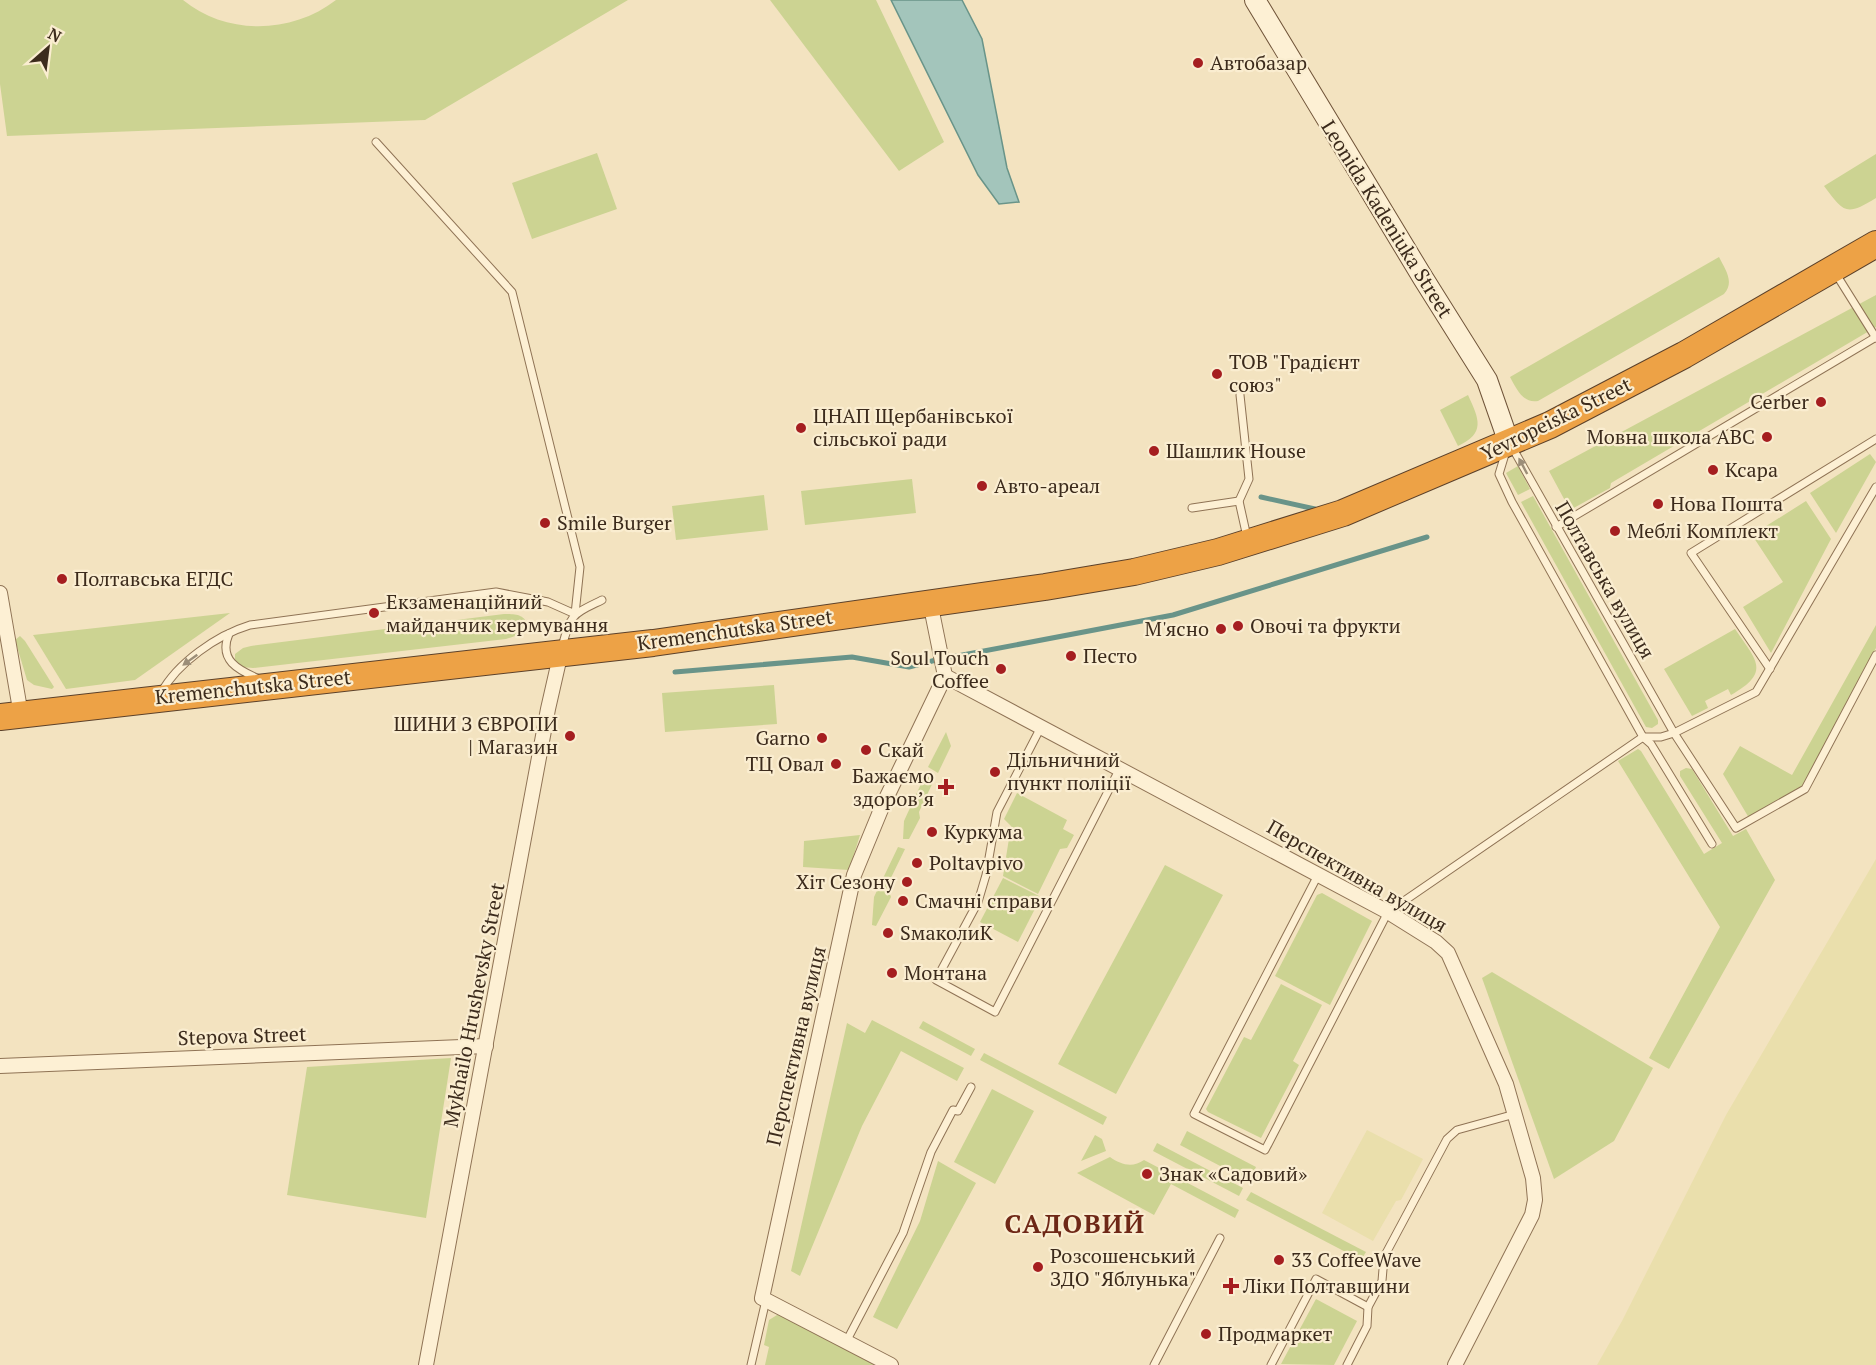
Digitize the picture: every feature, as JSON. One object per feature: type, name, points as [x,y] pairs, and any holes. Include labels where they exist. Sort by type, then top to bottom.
[{"type":"highway","name":"Yevropeiska Street","points":[[1218,552],[1343,513],[1454,468],[1550,425],[1684,355],[1876,244]]},
{"type":"highway","name":"Kremenchutska Street","points":[[10,716],[653,643],[1045,587],[1134,572],[1218,552]]},
{"type":"street","name":"Leonida Kadeniuka Street","points":[[1255,0],[1337,138],[1487,380],[1509,443]]},
{"type":"street","points":[[0,593],[10,716]]},
{"type":"street","points":[[930,602],[945,676]]},
{"type":"street","name":"Mykhailo Hrushevsky Street","points":[[426,1365],[548,709],[561,652]]},
{"type":"street","name":"Перспективна вулиця","points":[[766,1300],[762,1298],[764,1287],[854,875],[882,807],[945,676],[1388,912],[1436,942],[1448,953],[1506,1084],[1533,1179],[1535,1195],[1534,1210],[1455,1365]]},
{"type":"street","name":"Stepova Street","points":[[0,1066],[486,1046]]},
{"type":"street","points":[[766,1300],[891,1365]]},
{"type":"lane","points":[[376,142],[512,292],[580,567],[575,614],[566,631],[561,652]]},
{"type":"lane","points":[[1556,527],[1876,337],[1833,270]]},
{"type":"lane","points":[[1240,395],[1249,479],[1239,501],[1248,542]]},
{"type":"lane","points":[[1770,669],[1691,553],[1876,439]]},
{"type":"lane","points":[[1509,443],[1499,474],[1512,502],[1643,737],[1651,744],[1712,844]]},
{"type":"lane","name":"Полтавська вулиця","points":[[1509,443],[1674,733],[1736,828],[1805,789],[1876,655]]},
{"type":"lane","points":[[1318,875],[1194,1114],[1264,1150],[1388,912],[1643,737],[1661,737],[1674,733],[1756,692],[1876,487]]},
{"type":"lane","points":[[1192,508],[1239,501]]},
{"type":"lane","points":[[159,698],[168,679],[182,665],[230,631],[250,625],[496,592],[557,605],[575,614]]},
{"type":"lane","points":[[575,614],[602,600]]},
{"type":"lane","points":[[230,631],[225,644],[229,659],[242,671],[273,686]]},
{"type":"lane","points":[[1041,727],[997,812],[986,875],[978,902],[936,980],[995,1011],[1120,768]]},
{"type":"lane","points":[[846,1342],[903,1233],[931,1152],[953,1110],[958,1111],[971,1087]]},
{"type":"lane","points":[[1347,1365],[1367,1326],[1368,1307],[1382,1281],[1384,1257],[1446,1139],[1457,1130],[1515,1114]]},
{"type":"lane","points":[[1155,1365],[1220,1239]]},
{"type":"lane","points":[[1271,1365],[1316,1279],[1368,1307]]},
{"type":"lane","points":[[751,1365],[766,1300]]},
{"type":"shaded area","points":[[1876,859],[1876,1365],[1597,1365],[1622,1321],[1726,1115]]},
{"type":"shaded area","points":[[1367,1130],[1423,1159],[1401,1200],[1396,1201],[1373,1241],[1322,1213]]},
{"type":"green space","points":[[0,0],[183,0],[200,12],[219,20],[239,25],[260,26],[300,19],[336,0],[628,0],[425,120],[7,136],[0,84]]},
{"type":"green space","points":[[770,0],[876,0],[944,142],[899,171]]},
{"type":"green space","points":[[597,153],[617,209],[532,239],[512,183]]},
{"type":"green space","points":[[1876,154],[1876,198],[1858,208],[1846,209],[1841,206],[1824,186]]},
{"type":"green space","points":[[1719,257],[1729,280],[1724,294],[1538,401],[1524,398],[1518,390],[1510,377]]},
{"type":"green space","points":[[1876,295],[1876,327],[1611,483],[1610,488],[1570,510],[1549,471]]},
{"type":"green space","points":[[1468,395],[1478,425],[1473,436],[1458,446],[1440,410]]},
{"type":"green space","points":[[1870,454],[1876,462],[1836,533],[1810,493]]},
{"type":"green space","points":[[1518,466],[1530,489],[1518,495],[1506,473]]},
{"type":"green space","points":[[912,479],[916,513],[805,525],[801,491]]},
{"type":"green space","points":[[764,495],[768,530],[676,540],[672,506]]},
{"type":"green space","points":[[1533,496],[1658,720],[1658,724],[1652,728],[1646,727],[1521,502]]},
{"type":"green space","points":[[1806,501],[1831,539],[1771,653],[1743,607],[1783,582],[1752,535]]},
{"type":"green space","points":[[230,613],[135,680],[66,689],[33,635]]},
{"type":"green space","points":[[504,614],[522,617],[527,626],[521,633],[506,639],[253,668],[241,667],[235,660],[235,654],[251,646]]},
{"type":"green space","points":[[1876,625],[1876,648],[1802,787],[1749,818],[1723,774],[1740,746],[1792,775]]},
{"type":"green space","points":[[1735,629],[1754,657],[1756,672],[1744,687],[1731,695],[1728,689],[1705,701],[1708,708],[1692,716],[1664,669]]},
{"type":"green space","points":[[20,636],[54,687],[52,689],[34,685],[27,680],[15,640]]},
{"type":"green space","points":[[774,685],[777,724],[665,732],[662,693]]},
{"type":"green space","points":[[946,732],[951,746],[938,773],[928,767]]},
{"type":"green space","points":[[1638,749],[1704,854],[1722,843],[1680,776],[1680,771],[1686,768],[1692,769],[1733,836],[1746,829],[1775,880],[1669,1069],[1649,1058],[1720,927],[1618,761]]},
{"type":"green space","points":[[925,775],[934,780],[919,812],[920,818],[909,839],[903,839],[904,821]]},
{"type":"green space","points":[[1017,793],[1067,820],[1063,829],[1074,835],[1067,848],[1060,849],[1038,894],[1003,876],[1011,826],[1004,819]]},
{"type":"green space","points":[[860,835],[849,870],[803,867],[804,841]]},
{"type":"green space","points":[[898,847],[905,849],[887,886],[891,897],[876,926],[872,925],[874,897]]},
{"type":"green space","points":[[1165,865],[1223,895],[1116,1094],[1058,1064]]},
{"type":"green space","points":[[1003,878],[1041,897],[1018,942],[980,922]]},
{"type":"green space","points":[[1322,893],[1372,921],[1330,1005],[1275,976],[1317,895]]},
{"type":"green space","points":[[1492,972],[1653,1068],[1614,1141],[1554,1179],[1482,978]]},
{"type":"green space","points":[[1281,984],[1322,1005],[1293,1061],[1299,1065],[1261,1138],[1206,1109],[1244,1037],[1251,1040]]},
{"type":"green space","points":[[872,1020],[964,1068],[957,1081],[901,1051],[862,1126],[800,1276],[791,1271],[847,1023],[865,1033]]},
{"type":"green space","points":[[923,1021],[975,1049],[971,1056],[919,1028]]},
{"type":"green space","points":[[984,1053],[1107,1117],[1103,1125],[980,1060]]},
{"type":"green space","points":[[451,1058],[426,1218],[287,1195],[307,1067]]},
{"type":"green space","points":[[992,1089],[1034,1111],[995,1184],[954,1162]]},
{"type":"green space","points":[[1187,1131],[1256,1167],[1249,1181],[1180,1145]]},
{"type":"green space","points":[[1095,1135],[1102,1139],[1106,1151],[1081,1161]]},
{"type":"green space","points":[[1157,1143],[1243,1188],[1239,1196],[1153,1151]]},
{"type":"green space","points":[[1110,1157],[1127,1164],[1136,1164],[1144,1160],[1239,1210],[1235,1218],[1171,1184],[1154,1215],[1077,1173]]},
{"type":"green space","points":[[938,1161],[976,1183],[897,1329],[873,1317],[920,1221]]},
{"type":"green space","points":[[1251,1192],[1366,1252],[1361,1260],[1246,1200]]},
{"type":"green space","points":[[1316,1299],[1357,1321],[1334,1365],[1281,1364]]},
{"type":"green space","points":[[777,1315],[875,1365],[765,1365],[769,1347],[764,1345],[769,1320]]},
{"type":"water","points":[[891,0],[962,0],[982,39],[1007,168],[1019,202],[999,204],[978,175]]},
{"type":"waterway","points":[[1261,497],[1315,509]]},
{"type":"waterway","points":[[952,657],[1173,615],[1427,537]]},
{"type":"waterway","points":[[675,672],[852,657],[909,667],[936,660]]},
{"type":"place","name":"Автобазар","points":[[1198,63]]},
{"type":"place","name":"ТОВ \"Градієнт союз\"","points":[[1217,374]]},
{"type":"place","name":"Cerber","points":[[1821,402]]},
{"type":"place","name":"ЦНАП Щербанівської сільської ради","points":[[801,428]]},
{"type":"place","name":"Мовна школа ABC","points":[[1767,437]]},
{"type":"place","name":"Шашлик House","points":[[1154,451]]},
{"type":"place","name":"Ксара","points":[[1713,470]]},
{"type":"place","name":"Авто-ареал","points":[[982,486]]},
{"type":"place","name":"Нова Пошта","points":[[1658,504]]},
{"type":"place","name":"Smile Burger","points":[[545,523]]},
{"type":"place","name":"Меблі Комплект","points":[[1615,531]]},
{"type":"place","name":"Полтавська ЕГДС","points":[[62,579]]},
{"type":"place","name":"Екзаменаційний майданчик кермування","points":[[374,613]]},
{"type":"place","name":"Овочі та фрукти","points":[[1238,626]]},
{"type":"place","name":"М'ясно","points":[[1221,629]]},
{"type":"place","name":"Песто","points":[[1071,656]]},
{"type":"place","name":"Soul Touch Coffee","points":[[1001,669]]},
{"type":"place","name":"ШИНИ З ЄВРОПИ | Магазин","points":[[570,736]]},
{"type":"place","name":"Garno","points":[[822,738]]},
{"type":"place","name":"Скай","points":[[866,750]]},
{"type":"place","name":"ТЦ Овал","points":[[836,764]]},
{"type":"place","name":"Дільничний пункт поліції","points":[[995,772]]},
{"type":"place","name":"Бажаємо здоровʼя","points":[[946,787]]},
{"type":"place","name":"Куркума","points":[[932,832]]},
{"type":"place","name":"Poltavpivo","points":[[917,863]]},
{"type":"place","name":"Хіт Сезону","points":[[907,882]]},
{"type":"place","name":"Смачні справи","points":[[903,901]]},
{"type":"place","name":"SмаколиК","points":[[888,933]]},
{"type":"place","name":"Монтана","points":[[892,973]]},
{"type":"place","name":"Знак «Садовий»","points":[[1147,1174]]},
{"type":"place","name":"33 CoffeeWave","points":[[1279,1260]]},
{"type":"place","name":"Розсошенський ЗДО \"Яблунька\"","points":[[1038,1267]]},
{"type":"place","name":"Ліки Полтавщини","points":[[1231,1286]]},
{"type":"place","name":"Продмаркет","points":[[1206,1334]]},
{"type":"district","name":"САДОВИЙ","points":[[1075,1224]]}]
